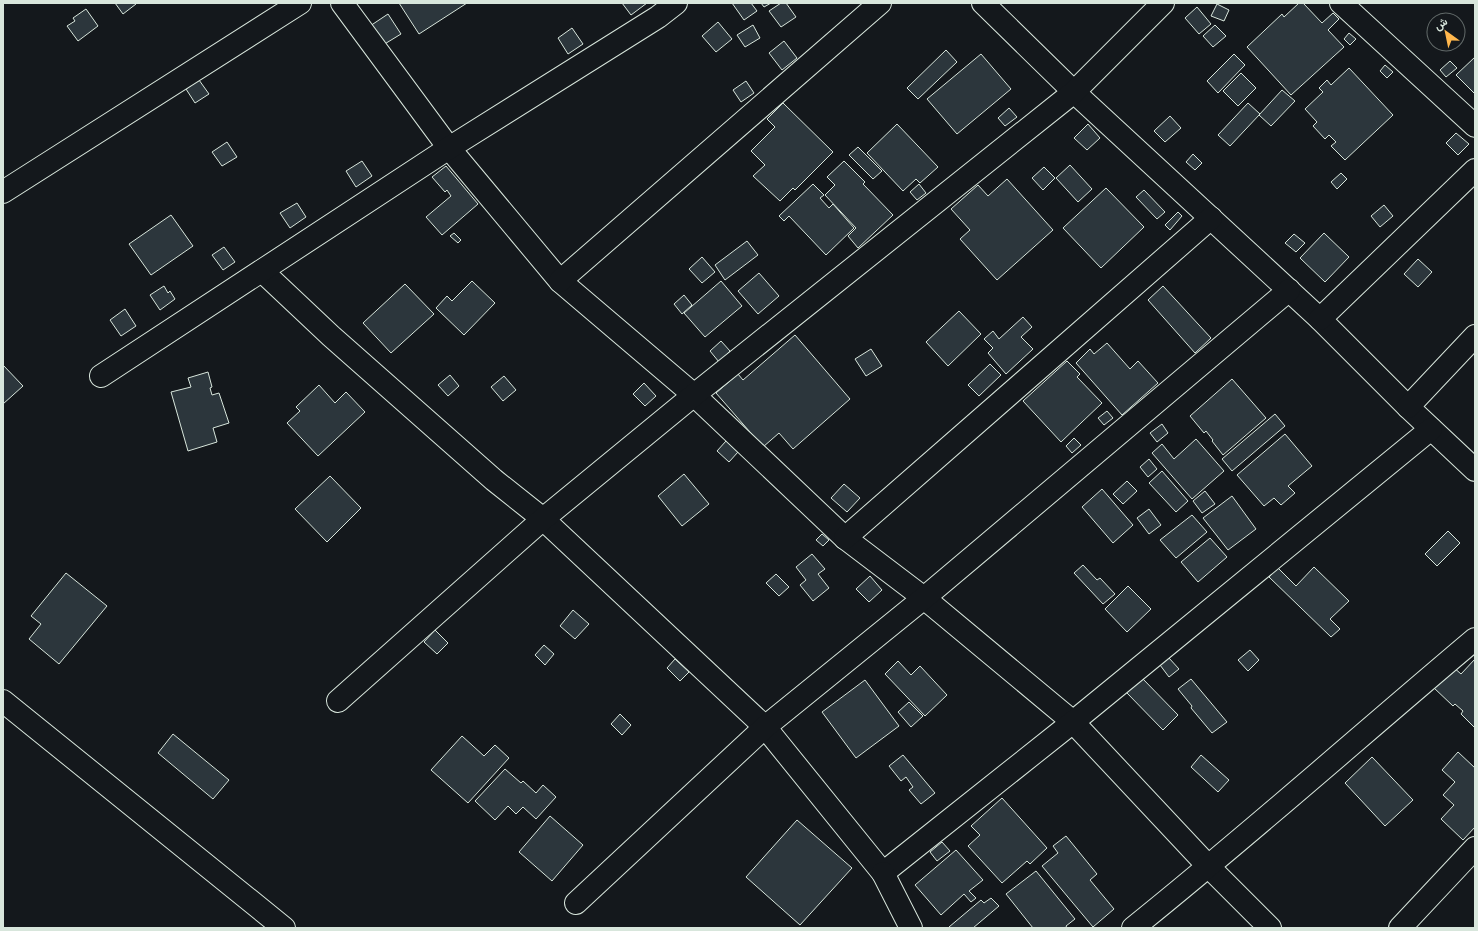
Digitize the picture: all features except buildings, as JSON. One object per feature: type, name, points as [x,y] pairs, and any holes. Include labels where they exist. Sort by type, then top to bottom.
[{"type":"street","points":[[3,192],[300,3]]},
{"type":"street","points":[[342,3],[449,148],[560,281],[694,395],[845,538],[924,598],[1073,722],[1209,867],[1270,928]]},
{"type":"street","points":[[101,376],[262,272],[449,148],[658,17],[676,3]]},
{"type":"street","points":[[560,281],[880,3]]},
{"type":"street","points":[[984,3],[1074,92],[1320,319],[1408,407],[1475,470]]},
{"type":"street","points":[[338,701],[543,519],[694,395],[1074,92],[1163,3]]},
{"type":"street","points":[[1341,3],[1475,126]]},
{"type":"street","points":[[1320,319],[1475,170]]},
{"type":"street","points":[[845,538],[1211,218]]},
{"type":"street","points":[[262,272],[331,336],[482,470],[543,519],[765,727],[884,873],[911,928]]},
{"type":"street","points":[[576,902],[765,727],[924,598],[1289,290]]},
{"type":"street","points":[[1408,407],[1475,336]]},
{"type":"street","points":[[884,873],[1073,722],[1431,428]]},
{"type":"street","points":[[1133,928],[1209,867],[1369,728],[1475,640]]},
{"type":"street","points":[[3,701],[284,928]]},
{"type":"street","points":[[1400,928],[1475,848]]}]
